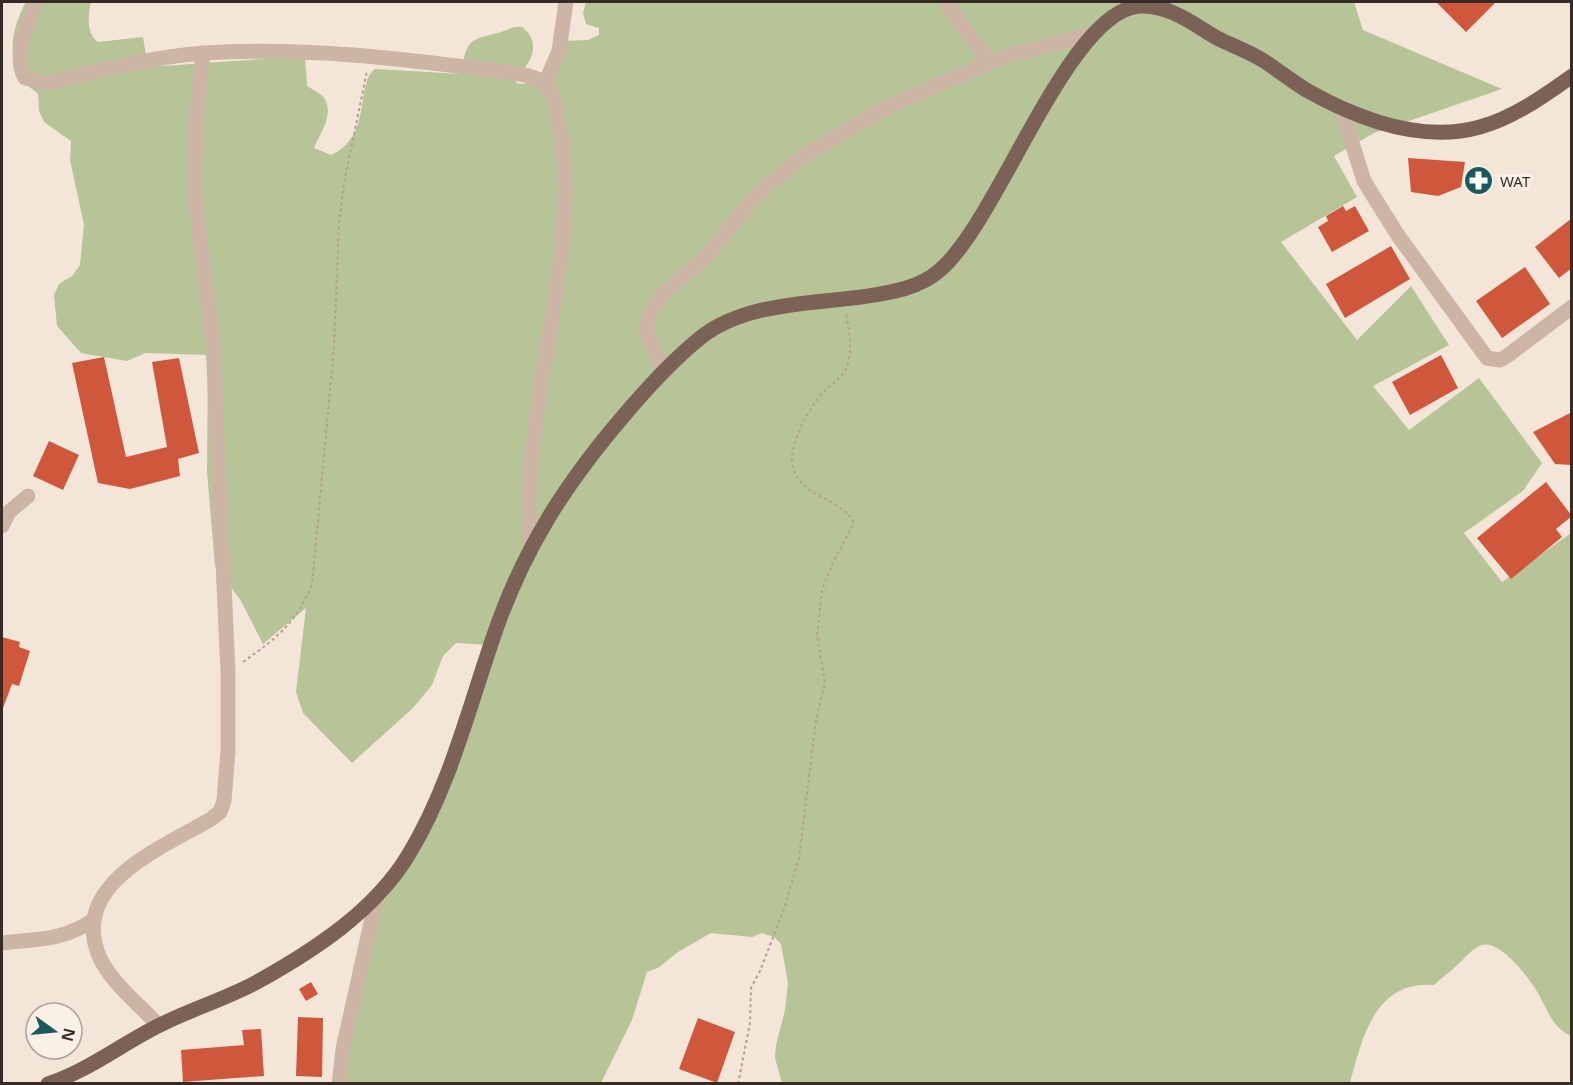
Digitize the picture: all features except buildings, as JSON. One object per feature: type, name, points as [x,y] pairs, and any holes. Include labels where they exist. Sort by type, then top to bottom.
[{"type":"main road","points":[[48,1083],[83,1068],[158,1025],[255,983],[338,930],[377,896],[407,858],[435,802],[460,741],[494,634],[531,544],[562,494],[600,444],[665,370],[716,326],[742,314],[906,289],[940,271],[981,217],[1057,85],[1092,34],[1123,11],[1140,6],[1175,14],[1261,59],[1303,88],[1341,108],[1391,125],[1417,130],[1456,132],[1483,127],[1524,108],[1572,76]]},
{"type":"street","points":[[36,2],[20,59],[20,70],[25,78],[36,82],[47,83],[129,65],[203,53],[298,51],[370,56],[514,73],[531,76],[545,84],[557,111],[563,140],[565,199],[553,310],[536,420],[529,505],[531,544]]},
{"type":"street","points":[[545,84],[559,51],[566,2]]},
{"type":"street","points":[[945,2],[990,63]]},
{"type":"street","points":[[665,370],[646,333],[649,314],[662,295],[706,257],[755,196],[802,157],[885,108],[990,63],[1092,34]]},
{"type":"street","points":[[158,1025],[115,980],[99,956],[92,921],[106,889],[116,879],[220,812],[224,801],[228,751],[228,672],[213,343],[195,198],[196,119],[203,53]]},
{"type":"street","points":[[1341,108],[1364,181],[1397,234],[1487,358],[1500,360],[1507,356],[1572,307]]},
{"type":"street","points":[[2,526],[9,512],[28,496]]},
{"type":"street","points":[[339,1083],[343,1049],[377,896]]},
{"type":"street","points":[[2,943],[52,939],[68,935],[92,921]]},
{"type":"path","points":[[228,672],[278,637],[301,610],[312,585],[334,348],[339,224],[344,183],[370,56]]},
{"type":"path","points":[[738,1083],[750,1023],[751,988],[760,972],[784,909],[799,858],[816,720],[825,683],[817,635],[822,590],[833,562],[855,523],[848,512],[809,492],[793,470],[793,447],[812,406],[824,391],[838,381],[847,366],[852,340],[845,299]]},
{"type":"green space","points":[[26,2],[91,2],[89,24],[94,38],[98,42],[143,37],[148,67],[305,56],[307,86],[323,96],[328,107],[327,119],[314,148],[331,155],[344,147],[353,136],[369,76],[375,69],[462,74],[466,52],[472,42],[522,27],[532,40],[532,54],[525,68],[513,78],[517,83],[523,84],[541,79],[563,41],[588,40],[599,35],[599,28],[586,24],[583,13],[586,2],[1354,2],[1363,30],[1502,89],[1374,133],[1334,156],[1357,197],[1281,242],[1357,340],[1411,286],[1449,345],[1373,386],[1409,430],[1479,378],[1542,463],[1523,491],[1464,533],[1502,582],[1571,533],[1571,1036],[1555,1023],[1535,989],[1516,964],[1502,951],[1486,945],[1474,950],[1434,985],[1414,986],[1398,992],[1385,1002],[1374,1015],[1366,1031],[1350,1083],[782,1083],[775,1058],[788,983],[781,944],[774,937],[762,933],[752,937],[711,933],[678,952],[658,968],[647,972],[632,1020],[601,1083],[346,1083],[345,1051],[378,909],[409,862],[490,645],[456,643],[443,656],[432,685],[413,708],[352,763],[303,713],[296,692],[306,608],[263,644],[241,601],[215,566],[207,472],[208,355],[146,353],[127,361],[81,353],[57,326],[54,295],[59,284],[72,276],[80,265],[84,225],[70,160],[71,141],[44,122],[39,111],[38,94],[23,82],[14,63],[15,31]]},
{"type":"place","name":"WAT","points":[[1479,181]]}]
